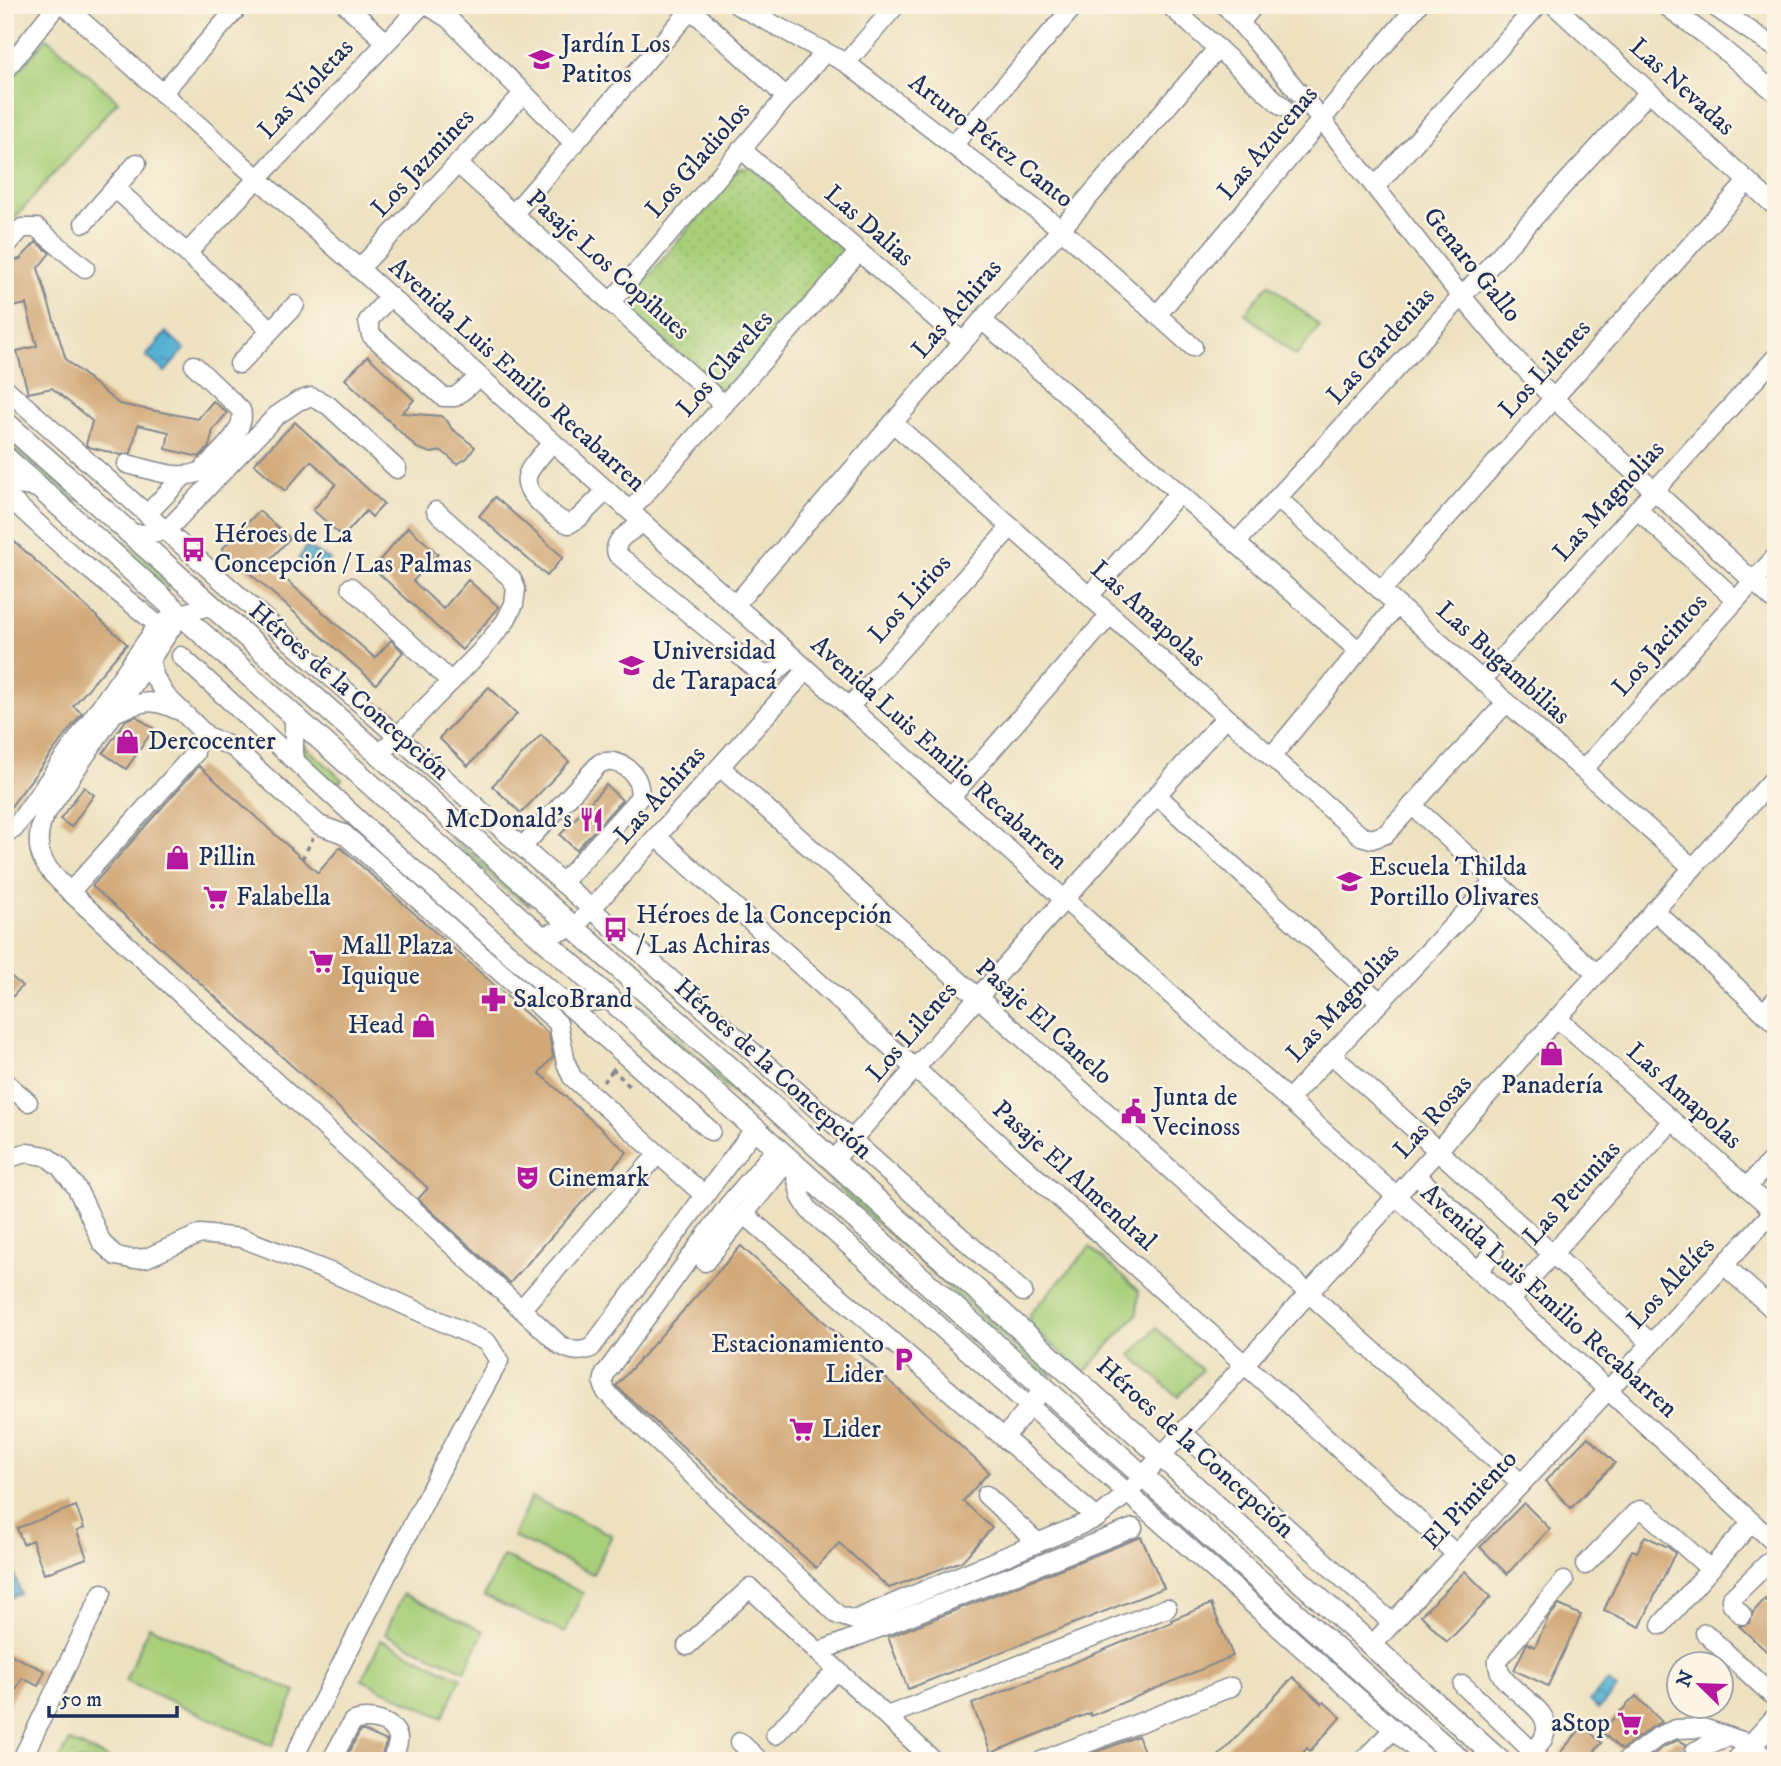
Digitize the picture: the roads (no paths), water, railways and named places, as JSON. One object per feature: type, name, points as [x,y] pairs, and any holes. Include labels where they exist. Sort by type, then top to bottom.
[{"type":"main road","name":"Héroes de la Concepción","points":[[5,422],[209,606],[380,754],[1500,1761]]},
{"type":"main road","name":"Héroes de la Concepción","points":[[5,457],[1461,1761]]},
{"type":"main road","points":[[96,537],[132,535]]},
{"type":"main road","points":[[1737,1761],[1776,1718]]},
{"type":"main road","points":[[1769,1761],[1776,1755]]},
{"type":"street","points":[[5,71],[57,5]]},
{"type":"street","name":"Avenida Luis Emilio Recabarren","points":[[64,5],[1396,1196],[1776,1544]]},
{"type":"street","points":[[162,93],[240,5]]},
{"type":"street","points":[[346,5],[386,42]]},
{"type":"street","points":[[424,5],[453,12],[524,93],[575,144]]},
{"type":"street","name":"Las Violetas","points":[[187,253],[424,5]]},
{"type":"street","name":"Arturo Pérez Canto","points":[[737,5],[846,63],[1061,229],[1193,347]]},
{"type":"street","points":[[954,144],[1075,5]]},
{"type":"street","points":[[1169,5],[1283,107]]},
{"type":"street","name":"Genaro Gallo","points":[[1226,5],[1322,120],[1462,296],[1554,398],[1776,602]]},
{"type":"street","points":[[1241,23],[1254,5]]},
{"type":"street","name":"Las Azucenas","points":[[1157,315],[1418,5]]},
{"type":"street","points":[[1375,187],[1538,5]]},
{"type":"street","name":"Las Nevadas","points":[[1554,5],[1776,207]]},
{"type":"street","points":[[1665,5],[1776,93]]},
{"type":"street","points":[[1712,5],[1776,48]]},
{"type":"street","points":[[846,63],[893,6]]},
{"type":"street","points":[[513,215],[693,7],[786,97]]},
{"type":"street","name":"Las Achiras","points":[[735,605],[1218,48]]},
{"type":"street","name":"Los Gladiolos","points":[[610,303],[825,52]]},
{"type":"street","name":"Las Gardenias","points":[[1236,543],[1649,92]]},
{"type":"street","name":"Los Jazmines","points":[[359,269],[524,93]]},
{"type":"street","name":"Las Dalias","points":[[741,149],[963,342]]},
{"type":"street","points":[[83,223],[137,163]]},
{"type":"street","name":"Pasaje Los Copihues","points":[[458,164],[724,405]]},
{"type":"street","name":"Los Lilenes","points":[[1381,590],[1748,181]]},
{"type":"street","points":[[115,188],[271,330]]},
{"type":"street","points":[[5,247],[22,228],[37,228],[85,268]]},
{"type":"street","name":"Los Claveles","points":[[793,657],[776,672],[762,674],[617,554],[615,548],[724,405],[859,252]]},
{"type":"street","points":[[390,296],[368,321],[371,335],[443,397],[455,397],[480,377]]},
{"type":"street","points":[[239,365],[295,305]]},
{"type":"street","points":[[982,320],[1359,651]]},
{"type":"street","name":"Las Magnolias","points":[[1482,680],[1776,357]]},
{"type":"street","points":[[127,464],[185,475],[200,472],[237,433],[243,416],[242,410],[194,365]]},
{"type":"street","name":"Héroes de la Concepción","points":[[5,388],[1023,1292]]},
{"type":"street","points":[[132,535],[166,531],[276,416],[298,401],[311,397],[328,405],[397,469]]},
{"type":"street","name":"Las Amapolas","points":[[893,423],[1357,833],[1371,839],[1386,834],[1412,805]]},
{"type":"street","points":[[552,442],[527,475],[526,485],[528,492],[560,522],[569,524],[579,518],[607,490]]},
{"type":"street","points":[[147,514],[185,475]]},
{"type":"street","points":[[5,483],[40,488]]},
{"type":"street","points":[[5,494],[74,556],[158,625]]},
{"type":"street","points":[[1089,596],[1179,494]]},
{"type":"street","name":"Las Bugambilias","points":[[1277,498],[1693,868]]},
{"type":"street","points":[[1637,509],[1736,600]]},
{"type":"street","points":[[380,754],[506,622],[514,604],[516,589],[512,579],[436,511]]},
{"type":"street","name":"Los Lirios","points":[[849,707],[1011,527]]},
{"type":"street","points":[[1685,554],[1702,535]]},
{"type":"street","name":"Los Jacintos","points":[[1583,770],[1776,556]]},
{"type":"street","points":[[351,587],[451,682]]},
{"type":"street","points":[[1270,757],[1397,605]]},
{"type":"street","points":[[5,830],[14,829],[158,625],[181,614],[209,606]]},
{"type":"street","points":[[181,614],[43,818],[38,833],[42,861],[70,892],[560,1345],[570,1351],[580,1352],[591,1348],[755,1128]]},
{"type":"street","points":[[950,798],[1110,615]]},
{"type":"street","points":[[181,656],[387,846],[711,1131]]},
{"type":"street","points":[[150,662],[160,687],[207,736],[234,748],[319,825],[344,834],[558,1023],[566,1063],[572,1077],[705,1196]]},
{"type":"street","name":"Las Achiras","points":[[574,928],[807,670]]},
{"type":"street","points":[[113,714],[139,702],[161,702],[183,714]]},
{"type":"street","points":[[1507,702],[1412,805],[1597,974]]},
{"type":"street","points":[[294,717],[295,759]]},
{"type":"street","name":"Los Lilenes","points":[[834,1161],[1226,717]]},
{"type":"street","points":[[70,892],[195,753]]},
{"type":"street","points":[[522,847],[600,763],[616,761],[622,764],[638,780],[639,798],[562,883]]},
{"type":"street","name":"Pasaje El Canelo","points":[[720,767],[1521,1483]]},
{"type":"street","name":"Las Rosas","points":[[786,1157],[729,1204],[605,1374],[603,1383],[606,1392],[838,1615],[855,1620],[1097,1518],[1128,1493],[1776,776]]},
{"type":"street","points":[[1157,795],[1380,1002]]},
{"type":"street","name":"Pasaje El Almendral","points":[[657,837],[1456,1554]]},
{"type":"street","name":"Las Magnolias","points":[[1288,1100],[1495,881]]},
{"type":"street","points":[[1654,910],[1772,1012]]},
{"type":"street","points":[[539,936],[574,928]]},
{"type":"street","points":[[568,1004],[611,999]]},
{"type":"street","name":"Las Amapolas","points":[[1557,1018],[1775,1212]]},
{"type":"street","name":"Avenida Luis Emilio Recabarren","points":[[1331,1054],[1651,1343]]},
{"type":"street","points":[[5,1082],[28,1102]]},
{"type":"street","name":"Las Petunias","points":[[1510,1301],[1672,1121]]},
{"type":"street","points":[[5,1159],[26,1153],[46,1156],[60,1167],[86,1206],[102,1243],[116,1255],[131,1259],[146,1258],[200,1234],[242,1238],[335,1274],[487,1342],[499,1361],[292,1761]]},
{"type":"street","points":[[1746,1187],[1776,1155]]},
{"type":"street","points":[[705,1262],[786,1157]]},
{"type":"street","points":[[786,1157],[801,1197],[809,1210],[1394,1729],[1417,1757]]},
{"type":"street","points":[[522,1308],[651,1162]]},
{"type":"street","points":[[1416,1175],[1493,1248],[1494,1252],[1478,1272]]},
{"type":"street","name":"Los Alelíes","points":[[1607,1390],[1775,1212]]},
{"type":"street","points":[[744,1214],[1097,1518]]},
{"type":"street","points":[[1446,1242],[1466,1221]]},
{"type":"street","points":[[1724,1265],[1776,1312]]},
{"type":"street","points":[[1004,1438],[1045,1388]]},
{"type":"street","name":"El Pimiento","points":[[1372,1645],[1607,1390]]},
{"type":"street","name":"Héroes de la Concepción","points":[[1183,1433],[1392,1623]]},
{"type":"street","points":[[986,1495],[1038,1543]]},
{"type":"street","points":[[1586,1565],[1640,1510],[1646,1512],[1710,1569]]},
{"type":"street","points":[[1661,1625],[1752,1522]]},
{"type":"street","points":[[818,1651],[1133,1528]]},
{"type":"street","points":[[1742,1615],[1731,1599],[1776,1555]]},
{"type":"street","points":[[1463,1685],[1529,1756],[1544,1737],[1546,1721],[1537,1709],[1502,1677],[1497,1668],[1498,1660],[1564,1581]]},
{"type":"street","points":[[687,1646],[750,1588],[887,1716],[924,1758]]},
{"type":"street","points":[[21,1761],[102,1592]]},
{"type":"street","points":[[887,1716],[1167,1608]]},
{"type":"street","points":[[1705,1633],[1776,1699]]},
{"type":"street","points":[[775,1735],[837,1670]]},
{"type":"street","points":[[1041,1761],[1231,1687]]},
{"type":"street","points":[[331,1761],[352,1722],[367,1718],[378,1720],[394,1731],[398,1738],[397,1749],[391,1761]]},
{"type":"street","points":[[1626,1761],[1659,1736],[1676,1729],[1703,1728],[1751,1744],[1769,1761]]},
{"type":"street","points":[[1362,1761],[1394,1729]]},
{"type":"street","points":[[1695,1751],[1726,1737]]},
{"type":"street","points":[[740,1742],[760,1761]]},
{"type":"water","points":[[166,332],[185,349],[165,372],[146,356]]},
{"type":"water","points":[[306,547],[330,560],[321,574],[298,560]]},
{"type":"water","points":[[5,1547],[21,1594],[5,1600]]},
{"type":"water","points":[[1608,1681],[1617,1689],[1598,1709],[1590,1701]]},
{"type":"tunnel","points":[[1678,1761],[1695,1751]]},
{"type":"place","name":"Jardín Los Patitos","points":[[541,59]]},
{"type":"place","name":"Héroes de La Concepción / Las Palmas","points":[[194,549]]},
{"type":"place","name":"Universidad de Tarapacá","points":[[632,666]]},
{"type":"place","name":"Dercocenter","points":[[128,741]]},
{"type":"place","name":"McDonald's","points":[[592,819]]},
{"type":"place","name":"Pillin","points":[[178,857]]},
{"type":"place","name":"Escuela Thilda Portillo Olivares","points":[[1349,882]]},
{"type":"place","name":"Falabella","points":[[216,897]]},
{"type":"place","name":"Héroes de la Concepción / Las Achiras","points":[[616,930]]},
{"type":"place","name":"Mall Plaza Iquique","points":[[321,961]]},
{"type":"place","name":"SalcoBrand","points":[[493,999]]},
{"type":"place","name":"Head","points":[[424,1025]]},
{"type":"place","name":"Panadería","points":[[1552,1053]]},
{"type":"place","name":"Junta de Vecinoss","points":[[1133,1112]]},
{"type":"place","name":"Cinemark","points":[[528,1178]]},
{"type":"place","name":"Estacionamiento Lider","points":[[904,1359]]},
{"type":"place","name":"Lider","points":[[802,1429]]},
{"type":"place","name":"aStop","points":[[1630,1723]]}]
